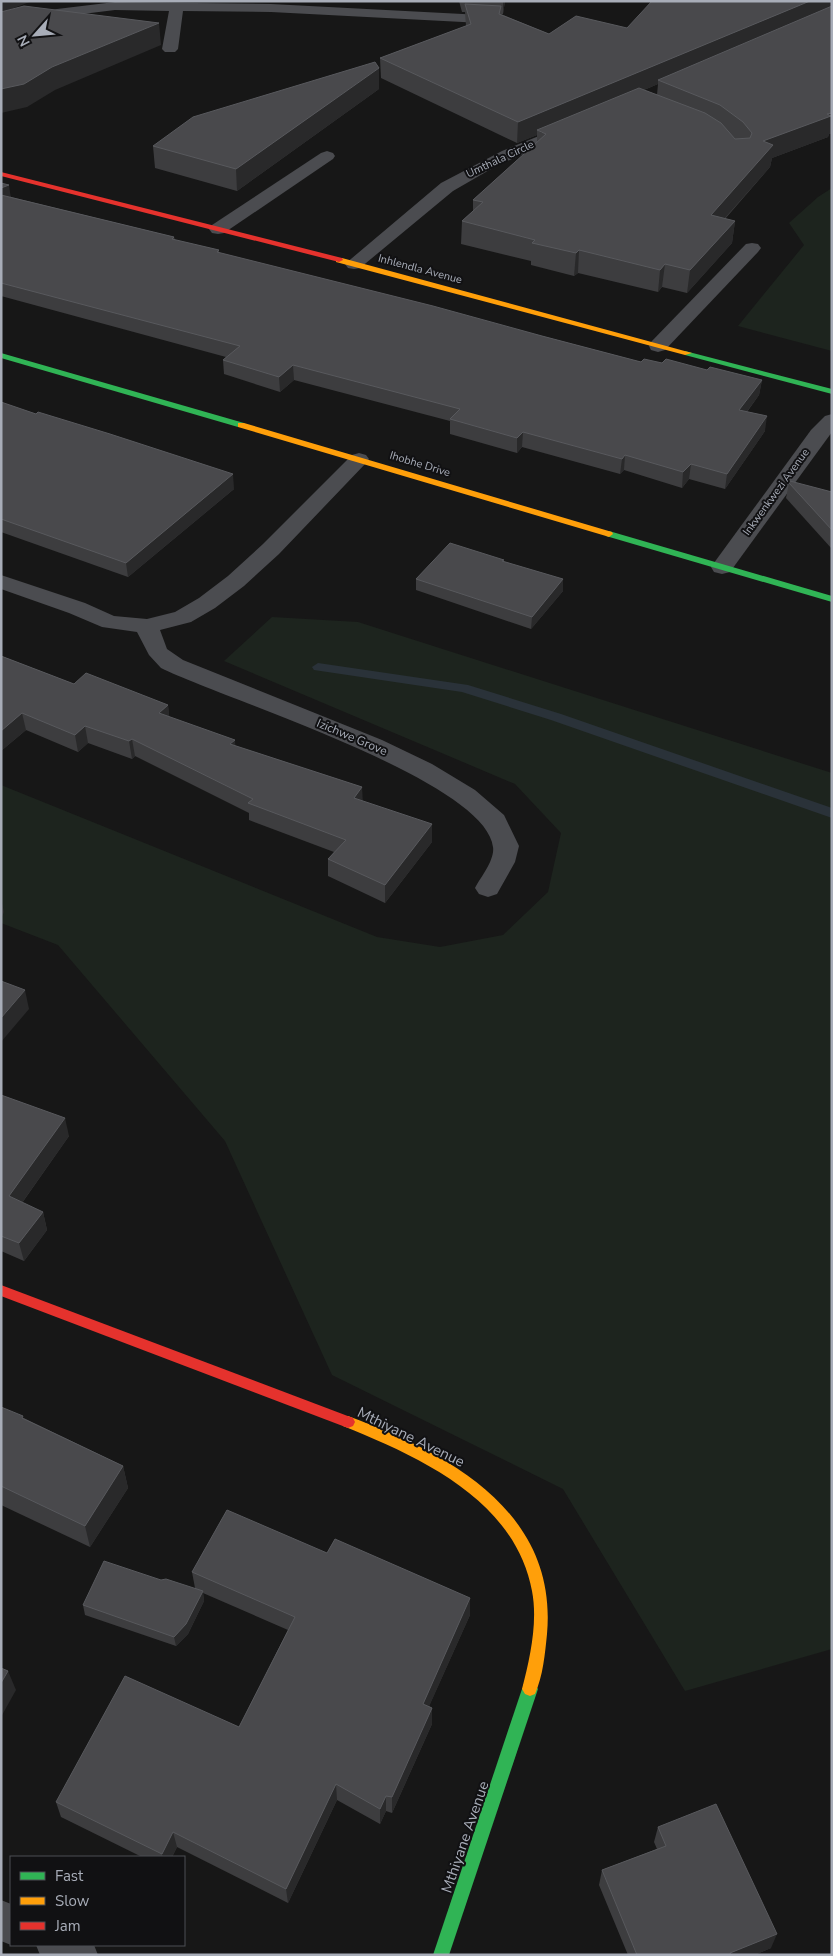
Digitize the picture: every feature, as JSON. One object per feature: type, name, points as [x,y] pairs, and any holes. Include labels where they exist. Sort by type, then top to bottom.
[{"type":"street","points":[[1,29],[56,13],[120,3],[439,16],[507,20],[514,23]]},
{"type":"street","points":[[170,49],[177,6]]},
{"type":"street","name":"Umthala Circle","points":[[354,264],[447,187],[468,174],[497,159],[585,122]]},
{"type":"street","points":[[218,229],[327,156]]},
{"type":"street","name":"Inhlendla Avenue","points":[[1,174],[354,264],[832,392]]},
{"type":"street","points":[[658,346],[752,248]]},
{"type":"street","name":"Ihobhe Drive","points":[[1,355],[832,599]]},
{"type":"street","name":"Inkwenkwezi Avenue","points":[[722,567],[818,434],[832,420]]},
{"type":"street","points":[[1,582],[77,608],[110,622],[147,626],[183,617],[207,603],[236,581],[284,536],[359,459]]},
{"type":"street","name":"Izichwe Grove","points":[[147,626],[152,642],[163,658],[217,684],[334,728],[390,752],[475,802],[489,813],[498,824],[506,846],[502,860],[488,888]]},
{"type":"street","name":"Mthiyane Avenue","points":[[1,1290],[354,1424],[429,1458],[466,1480],[500,1511],[528,1552],[540,1594],[539,1653],[528,1697],[441,1955]]},
{"type":"street","points":[[58,1946],[78,1955]]},
{"type":"shaded area","points":[[832,188],[832,351],[738,326],[804,245],[789,223],[818,197]]},
{"type":"shaded area","points":[[272,617],[358,622],[832,773],[832,1649],[685,1691],[563,1489],[332,1375],[225,1141],[58,945],[1,923],[1,785],[377,937],[440,947],[503,935],[548,892],[561,833],[515,784],[224,661]]},
{"type":"building","points":[[652,1],[810,1],[518,122],[380,58],[471,24],[465,4],[501,6],[499,14],[549,34],[576,16],[627,28]]},
{"type":"building","points":[[24,6],[159,23],[52,67],[24,84],[1,89],[1,12]]},
{"type":"building","points":[[832,6],[832,113],[827,114],[831,116],[763,141],[773,145],[711,215],[735,221],[690,270],[665,264],[660,270],[579,250],[576,253],[532,243],[535,240],[462,221],[483,202],[473,200],[546,134],[537,130],[639,88],[705,113],[721,123],[735,139],[750,138],[752,133],[743,122],[720,105],[658,80]]},
{"type":"building","points":[[375,62],[379,68],[236,169],[153,146],[193,117]]},
{"type":"building","points":[[1,183],[9,185],[1,188]]},
{"type":"building","points":[[1,195],[174,237],[172,239],[219,250],[217,252],[433,306],[641,362],[644,359],[662,363],[666,359],[707,370],[710,367],[762,380],[739,410],[767,416],[727,474],[691,464],[683,472],[625,455],[622,459],[523,432],[517,438],[450,419],[460,409],[293,365],[279,377],[223,360],[240,346],[1,283]]},
{"type":"building","points":[[1,402],[36,414],[38,412],[110,434],[233,474],[126,563],[1,519]]},
{"type":"building","points":[[790,481],[832,492],[832,530],[789,483]]},
{"type":"building","points":[[450,543],[563,579],[532,617],[416,579]]},
{"type":"building","points":[[1,656],[74,684],[86,673],[168,705],[159,713],[235,740],[230,744],[362,787],[354,798],[432,824],[385,885],[328,859],[346,840],[248,803],[253,799],[132,739],[129,741],[85,726],[75,735],[22,713],[1,731]]},
{"type":"building","points":[[1,981],[25,990],[1,1018]]},
{"type":"building","points":[[1,1095],[65,1118],[9,1196],[43,1212],[19,1243],[1,1236]]},
{"type":"building","points":[[1,1407],[123,1466],[85,1526],[1,1486]]},
{"type":"building","points":[[227,1510],[327,1553],[335,1539],[470,1598],[423,1704],[432,1708],[392,1797],[386,1796],[380,1809],[336,1784],[286,1889],[173,1832],[162,1854],[56,1802],[125,1676],[239,1727],[295,1617],[192,1572]]},
{"type":"building","points":[[104,1561],[161,1580],[166,1579],[203,1591],[186,1624],[174,1637],[83,1605]]},
{"type":"building","points":[[1,1668],[8,1671],[1,1683]]},
{"type":"building","points":[[716,1804],[777,1934],[730,1953],[731,1955],[637,1955],[602,1870],[666,1846],[658,1827]]},
{"type":"waterway","points":[[318,667],[463,688],[556,717],[832,813]]},
{"type":"traffic: fast","points":[[688,353],[832,392]]},
{"type":"traffic: fast","points":[[1,355],[241,425]]},
{"type":"traffic: fast","points":[[609,534],[832,599]]},
{"type":"traffic: fast","points":[[441,1955],[530,1689]]},
{"type":"traffic: slow","points":[[339,260],[688,353]]},
{"type":"traffic: slow","points":[[241,425],[609,534]]},
{"type":"traffic: slow","points":[[348,1422],[433,1460],[460,1477],[484,1496],[505,1518],[522,1543],[534,1572],[540,1594],[539,1642],[530,1689]]},
{"type":"traffic: jam","points":[[1,174],[339,260]]},
{"type":"traffic: jam","points":[[1,1290],[348,1422]]}]
